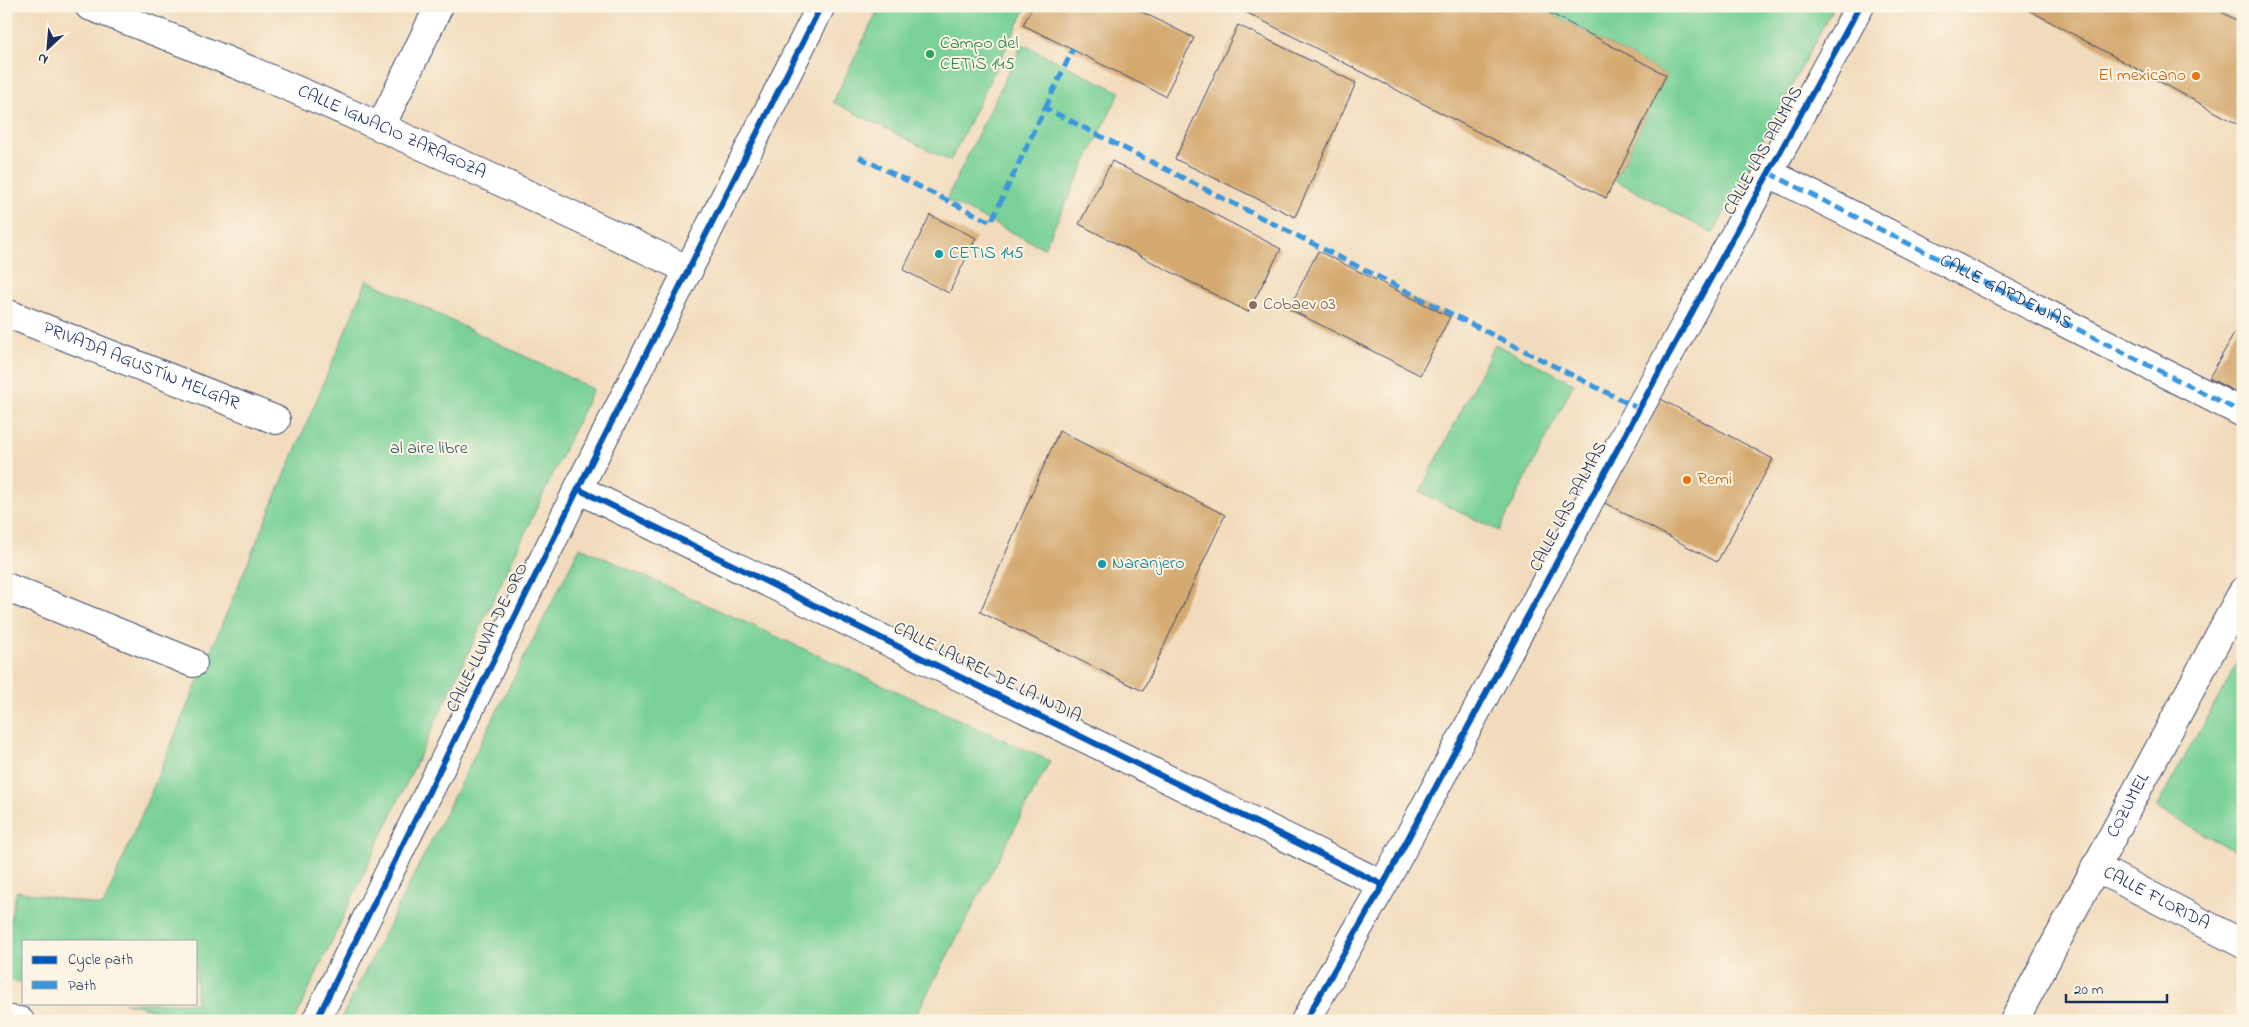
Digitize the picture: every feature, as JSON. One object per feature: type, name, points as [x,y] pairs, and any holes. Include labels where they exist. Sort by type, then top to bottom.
[{"type":"street","name":"CALLE IGNACIO ZARAGOZA","points":[[90,6],[180,40],[381,126],[689,270]]},
{"type":"street","points":[[381,126],[439,6]]},
{"type":"street","name":"CALLE LLUVIA DE ORO","points":[[316,1021],[578,489],[820,6]]},
{"type":"street","name":"CALLE LAS PALMAS","points":[[1305,1021],[1383,885],[1644,400],[1860,6]]},
{"type":"street","name":"CALLE GARDENIAS","points":[[1769,173],[2243,413]]},
{"type":"street","name":"PRIVADA AGUSTÍN MELGAR","points":[[6,313],[276,420]]},
{"type":"street","name":"CALLE LAUREL DE LA INDIA","points":[[578,489],[1383,885]]},
{"type":"street","points":[[6,587],[193,662]]},
{"type":"street","name":"COZUMEL","points":[[2014,1021],[2243,591]]},
{"type":"street","name":"CALLE FLORIDA","points":[[2095,867],[2243,944]]},
{"type":"street","points":[[6,1018],[20,1021]]},
{"type":"green space","name":"Campo del CETIS 145","points":[[880,6],[1027,6],[950,161],[833,102]]},
{"type":"green space","points":[[1537,6],[1834,6],[1713,234],[1615,180],[1666,75]]},
{"type":"green space","points":[[1022,44],[1120,92],[1044,248],[946,200]]},
{"type":"green space","name":"al aire libre","points":[[367,280],[593,389],[294,1021],[210,1021],[129,1004],[198,1004],[198,940],[22,940],[22,983],[6,979],[6,936],[17,891],[103,906]]},
{"type":"green space","points":[[1495,344],[1574,383],[1499,531],[1420,492]]},
{"type":"green space","points":[[580,547],[1050,761],[913,1021],[340,1021]]},
{"type":"green space","points":[[2243,653],[2243,856],[2156,808]]},
{"type":"building","points":[[1033,6],[1130,6],[1194,38],[1165,96],[1023,25]]},
{"type":"building","points":[[1234,6],[1537,6],[1666,75],[1606,198]]},
{"type":"building","name":"El mexicano","points":[[2026,6],[2211,6],[2243,24],[2243,127],[2025,8]]},
{"type":"building","points":[[1238,25],[1356,83],[1295,217],[1175,159]]},
{"type":"building","points":[[1112,161],[1281,249],[1248,312],[1079,224]]},
{"type":"building","name":"CETIS 145","points":[[930,215],[976,238],[949,293],[903,270]]},
{"type":"building","points":[[1318,251],[1450,317],[1420,375],[1289,309]]},
{"type":"building","points":[[2243,318],[2243,396],[2209,378]]},
{"type":"building","name":"Remi","points":[[1657,397],[1773,459],[1717,562],[1601,501]]},
{"type":"building","name":"Naranjero","points":[[1059,431],[1225,515],[1143,691],[980,612]]},
{"type":"marked path","points":[[1045,108],[1073,49]]},
{"type":"marked path","points":[[859,157],[991,222],[1045,108],[1639,409]]},
{"type":"marked path","points":[[1769,173],[2243,413]]},
{"type":"cycle path","points":[[316,1021],[578,489],[821,6]]},
{"type":"cycle path","points":[[1305,1021],[1383,885],[1639,409],[1860,6]]},
{"type":"cycle path","points":[[578,489],[1383,885]]},
{"type":"place","name":"Campo del CETIS 145","points":[[930,54]]},
{"type":"place","name":"El mexicano","points":[[2196,76]]},
{"type":"place","name":"CETIS 145","points":[[939,254]]},
{"type":"place","name":"Cobaev 03","points":[[1253,305]]},
{"type":"place","name":"Remi","points":[[1687,480]]},
{"type":"place","name":"Naranjero","points":[[1102,564]]}]
